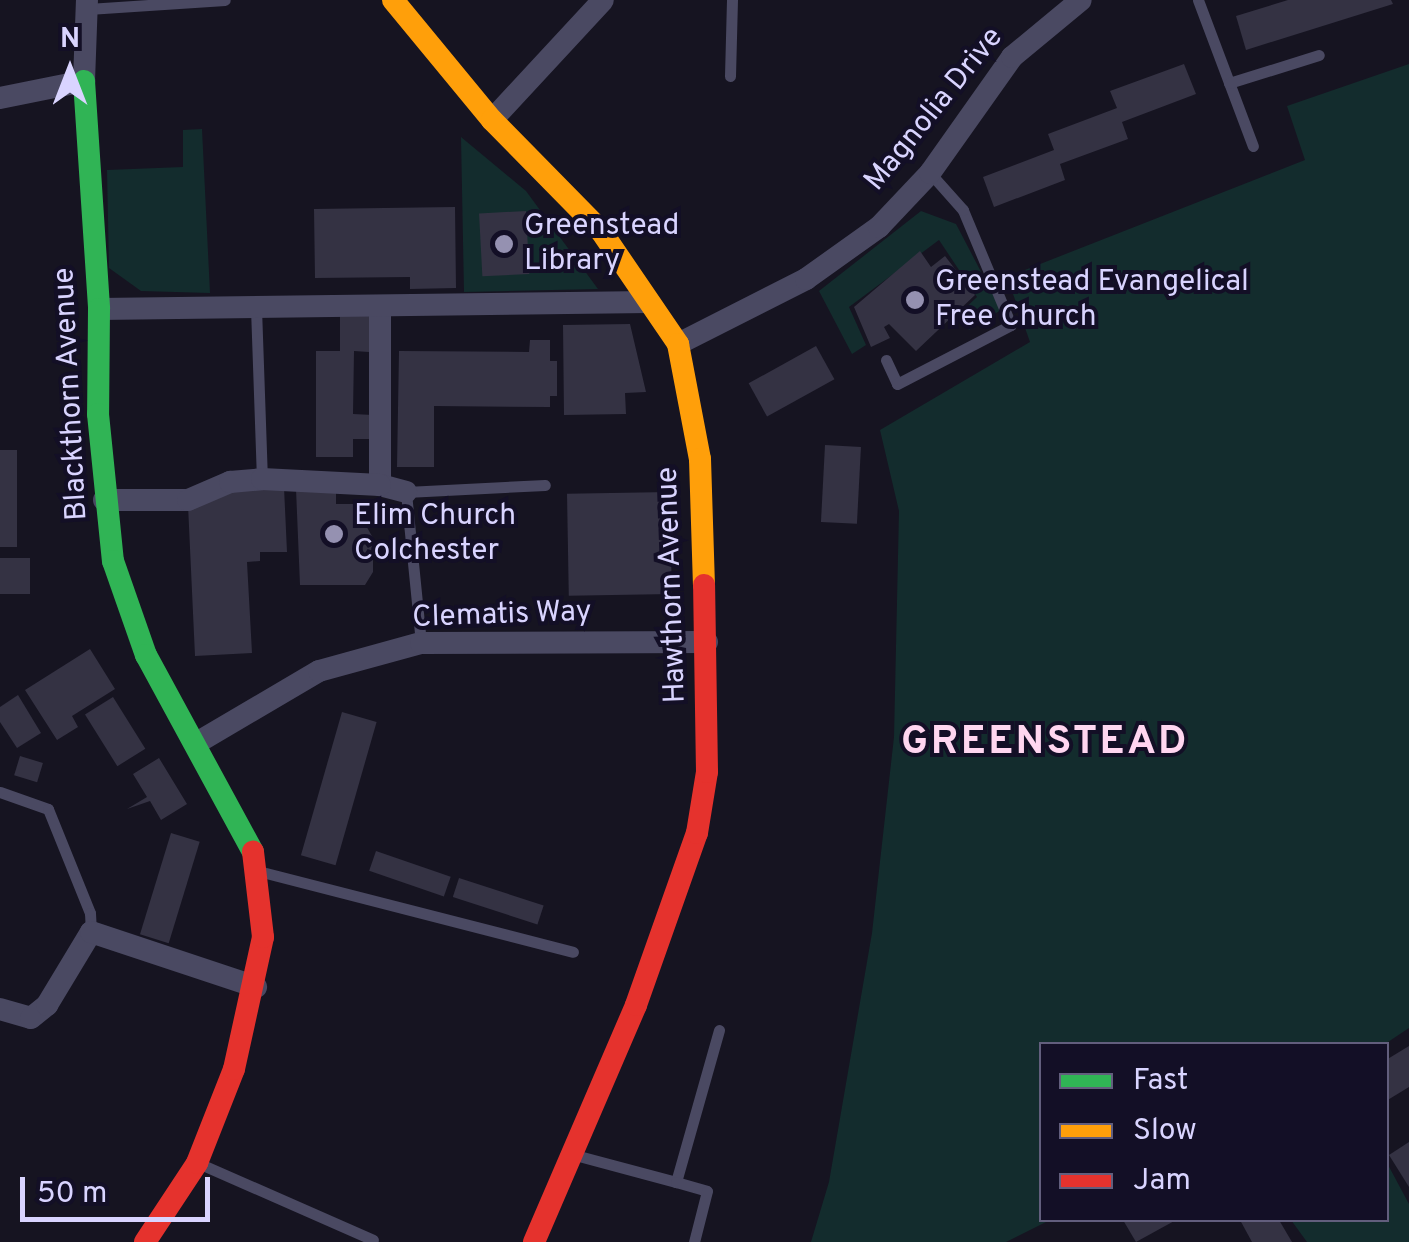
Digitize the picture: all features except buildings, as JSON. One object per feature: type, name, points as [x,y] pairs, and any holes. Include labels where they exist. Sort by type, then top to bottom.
[{"type":"street","name":"Hawthorn Avenue","points":[[393,0],[492,120],[601,231],[678,344],[700,459],[707,772],[697,833],[636,1005],[534,1242]]},
{"type":"street","points":[[492,120],[603,0]]},
{"type":"street","name":"Magnolia Drive","points":[[678,344],[842,258],[930,173],[1012,57],[1072,2]]},
{"type":"street","points":[[0,98],[84,81],[87,4]]},
{"type":"street","name":"Blackthorn Avenue","points":[[84,81],[99,309],[104,500],[124,605],[146,655],[226,786],[260,871],[263,937],[256,987],[234,1069],[197,1163],[145,1242]]},
{"type":"street","points":[[99,309],[649,302]]},
{"type":"street","points":[[380,306],[380,484]]},
{"type":"street","points":[[104,500],[188,500],[230,482],[262,479],[380,484],[406,492]]},
{"type":"street","name":"Clematis Way","points":[[200,741],[320,671],[420,643],[707,642]]},
{"type":"street","points":[[0,1009],[31,1018],[47,1005],[90,932],[256,987]]},
{"type":"lane","points":[[87,4],[226,0]]},
{"type":"lane","points":[[730,76],[732,0]]},
{"type":"lane","points":[[1198,0],[1253,146]]},
{"type":"lane","points":[[1229,84],[1319,55]]},
{"type":"lane","points":[[886,360],[897,384],[1010,325],[963,210],[930,173]]},
{"type":"lane","points":[[262,479],[264,308]]},
{"type":"lane","points":[[420,643],[406,492],[546,485]]},
{"type":"lane","points":[[0,792],[48,809],[90,913],[90,932]]},
{"type":"lane","points":[[260,871],[573,952]]},
{"type":"lane","points":[[676,1182],[719,1030]]},
{"type":"lane","points":[[570,1154],[707,1192],[694,1242]]},
{"type":"lane","points":[[197,1163],[372,1240]]},
{"type":"green space","points":[[1409,64],[1409,1028],[1388,1042],[1039,1042],[1039,1222],[1046,1222],[1006,1242],[811,1242],[829,1182],[872,933],[894,737],[899,511],[880,430],[1030,342],[1007,277],[1305,160],[1287,106]]},
{"type":"green space","points":[[202,129],[210,293],[141,291],[109,268],[107,170],[183,167],[183,130]]},
{"type":"green space","points":[[461,137],[526,191],[598,289],[464,292]]},
{"type":"green space","points":[[921,211],[956,224],[1001,310],[969,330],[959,314],[977,297],[939,240],[849,307],[866,345],[852,354],[819,291]]},
{"type":"green space","points":[[1389,1167],[1409,1204],[1409,1242],[1307,1242],[1292,1222],[1389,1222]]},
{"type":"traffic: fast","points":[[84,81],[99,309],[98,414],[113,561],[146,655],[253,852]]},
{"type":"traffic: slow","points":[[393,0],[492,120],[601,231],[678,344],[700,459],[704,585]]},
{"type":"traffic: jam","points":[[534,1242],[636,1005],[697,833],[707,772],[704,585]]},
{"type":"traffic: jam","points":[[145,1242],[197,1163],[234,1069],[263,937],[253,852]]},
{"type":"place","name":"Greenstead Library","points":[[504,244]]},
{"type":"place","name":"Greenstead Evangelical Free Church","points":[[915,300]]},
{"type":"place","name":"Elim Church Colchester","points":[[334,534]]},
{"type":"district","name":"GREENSTEAD","points":[[1045,743]]}]
